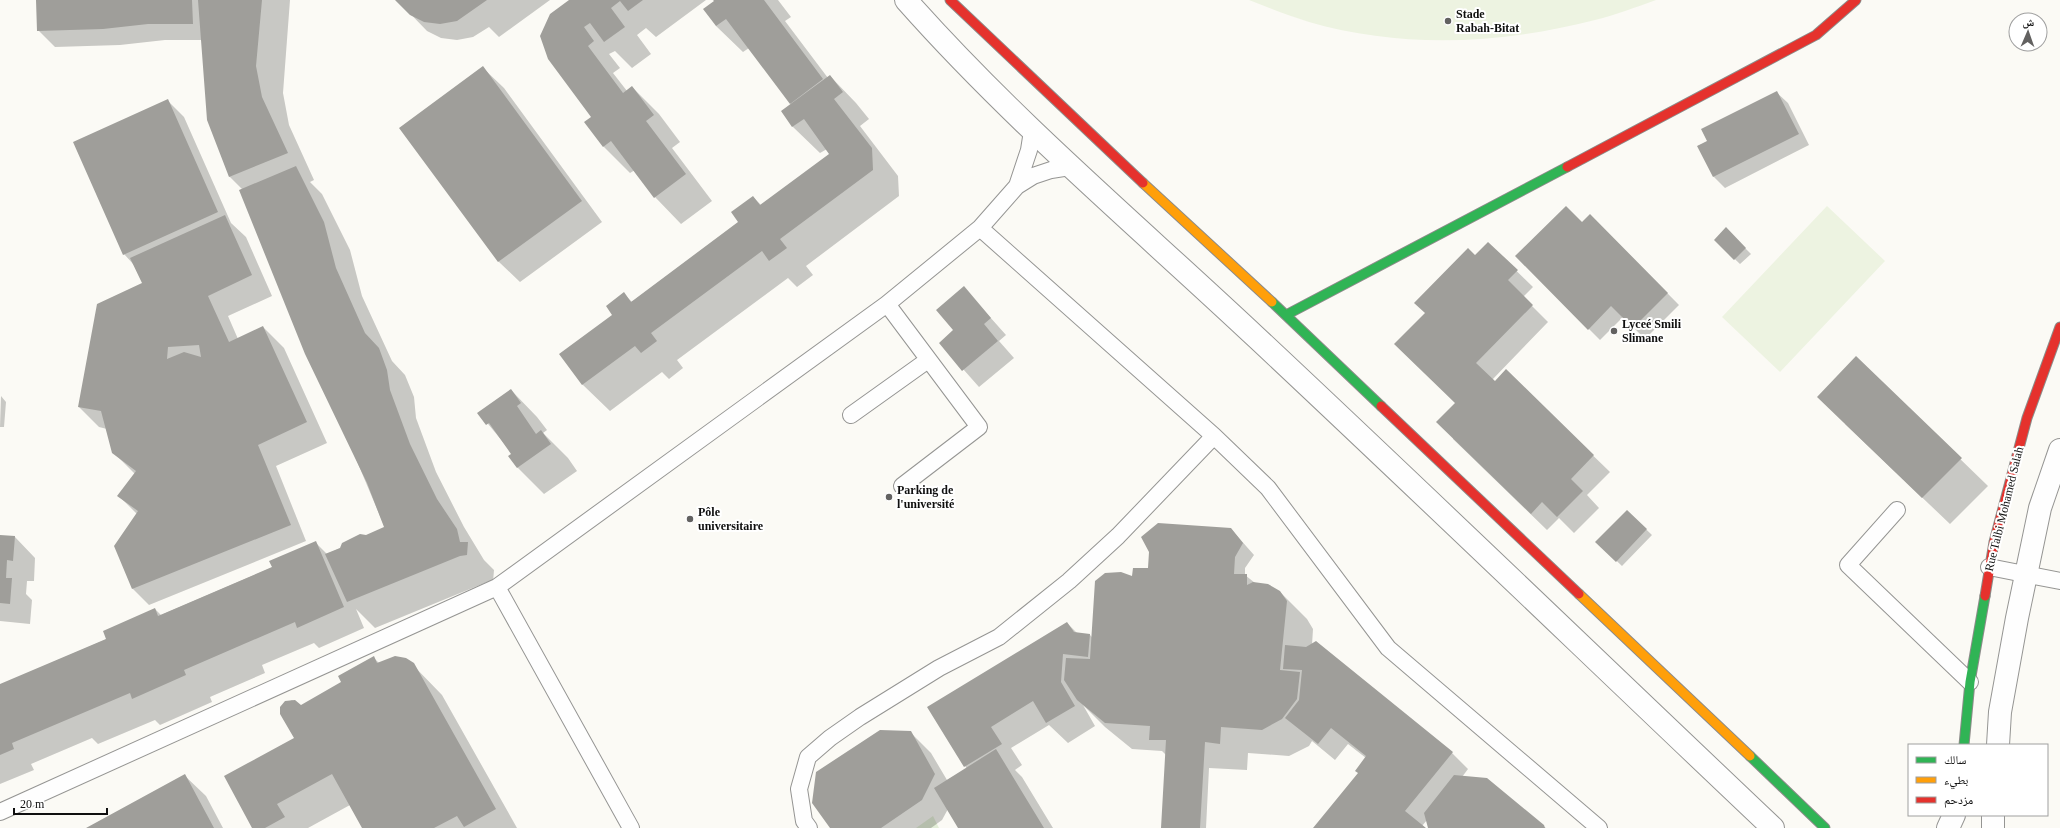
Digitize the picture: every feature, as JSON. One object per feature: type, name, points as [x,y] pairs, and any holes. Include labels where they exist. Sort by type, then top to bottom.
[{"type":"street","points":[[906,0],[934,32],[1032,131],[1262,342],[1773,828]]},
{"type":"street","points":[[950,0],[1020,68],[1286,315],[1825,828]]},
{"type":"street","points":[[1286,315],[1816,35],[1856,0]]},
{"type":"street","name":"Rue Talbi Mohamed Salah","points":[[1964,744],[1970,682],[1994,542],[2027,418],[2060,327]]},
{"type":"street","points":[[1998,744],[2000,712],[2026,574],[2040,508],[2060,450]]},
{"type":"street","points":[[1948,828],[1955,816]]},
{"type":"street","points":[[1956,816],[1957,828]]},
{"type":"street","points":[[1992,828],[1993,816]]},
{"type":"lane","points":[[1017,186],[1029,150],[1032,131]]},
{"type":"lane","points":[[0,812],[497,587],[887,304],[980,228],[1017,186],[1033,176],[1051,170],[1070,167]]},
{"type":"lane","points":[[980,228],[1214,436],[1268,488],[1388,648],[1599,828]]},
{"type":"lane","points":[[887,304],[979,427],[902,486]]},
{"type":"lane","points":[[851,415],[928,360]]},
{"type":"lane","points":[[809,828],[804,821],[799,789],[808,757],[830,738],[866,713],[939,668],[999,637],[1069,581],[1112,541],[1214,436]]},
{"type":"lane","points":[[1897,510],[1848,565],[1970,682]]},
{"type":"lane","points":[[1990,566],[2060,581]]},
{"type":"lane","points":[[497,587],[631,828]]},
{"type":"green space","name":"Stade Rabah-Bitat","points":[[1249,0],[1656,0],[1611,16],[1560,28],[1524,34],[1452,40],[1416,40],[1344,31],[1302,20]]},
{"type":"green space","points":[[1827,206],[1885,261],[1780,372],[1722,317]]},
{"type":"green space","points":[[933,816],[939,828],[916,828]]},
{"type":"building","points":[[36,0],[192,0],[193,24],[148,24],[103,29],[37,31]]},
{"type":"building","points":[[198,0],[262,0],[256,66],[262,97],[288,153],[229,177],[207,120]]},
{"type":"building","points":[[395,0],[487,0],[457,21],[440,24],[424,22],[410,15]]},
{"type":"building","points":[[569,0],[643,0],[628,11],[620,1],[611,8],[625,27],[604,42],[590,23],[584,27],[594,41],[588,46],[623,93],[632,86],[654,115],[646,121],[686,174],[654,198],[611,141],[603,147],[584,122],[591,117],[548,59],[540,36],[550,14]]},
{"type":"building","points":[[713,0],[764,0],[823,79],[790,104],[726,19],[716,26],[703,9],[714,1]]},
{"type":"building","points":[[483,66],[582,201],[498,262],[399,128]]},
{"type":"building","points":[[830,75],[843,92],[834,99],[872,148],[873,170],[780,239],[787,248],[769,261],[762,251],[651,333],[657,341],[641,353],[635,346],[582,385],[559,354],[612,315],[606,306],[624,292],[631,302],[738,222],[731,212],[753,196],[760,205],[829,154],[804,119],[792,127],[781,111]]},
{"type":"building","points":[[1777,91],[1799,134],[1713,177],[1697,146],[1707,141],[1701,129]]},
{"type":"building","points":[[168,99],[218,212],[123,255],[73,142]]},
{"type":"building","points":[[296,166],[324,222],[336,268],[365,333],[379,348],[387,370],[390,390],[410,444],[437,499],[457,529],[460,542],[468,542],[467,555],[460,556],[347,602],[325,554],[340,548],[342,543],[360,534],[366,535],[384,527],[367,483],[305,354],[239,190]]},
{"type":"building","points":[[1566,206],[1582,222],[1590,214],[1668,293],[1633,328],[1611,306],[1588,330],[1515,256]]},
{"type":"building","points":[[225,215],[252,275],[208,296],[229,342],[263,326],[307,422],[258,445],[291,525],[132,589],[114,546],[138,511],[117,496],[136,471],[112,453],[101,411],[78,407],[97,304],[142,283],[130,258]],"holes":[[[199,345],[201,357],[184,352],[167,359],[168,347]]]},
{"type":"building","points":[[1726,227],[1746,248],[1734,260],[1714,240]]},
{"type":"building","points":[[1488,242],[1518,270],[1508,280],[1533,305],[1476,363],[1495,381],[1506,369],[1594,455],[1571,479],[1583,491],[1557,517],[1542,502],[1531,514],[1436,422],[1455,403],[1394,344],[1425,313],[1414,303],[1468,248],[1475,255]]},
{"type":"building","points":[[964,286],[991,318],[984,324],[998,341],[962,371],[939,343],[953,330],[936,310]]},
{"type":"building","points":[[1856,356],[1962,458],[1922,498],[1817,397]]},
{"type":"building","points":[[511,389],[521,403],[517,406],[536,434],[541,430],[551,444],[517,468],[508,456],[511,454],[489,423],[486,425],[477,413]]},
{"type":"building","points":[[1627,510],[1647,529],[1616,562],[1595,542]]},
{"type":"building","points":[[1158,523],[1231,528],[1243,543],[1235,557],[1234,574],[1247,574],[1247,585],[1253,582],[1268,584],[1280,591],[1287,601],[1280,670],[1300,672],[1297,699],[1282,719],[1262,730],[1221,727],[1220,744],[1205,742],[1200,828],[1161,828],[1166,740],[1149,740],[1150,726],[1105,723],[1077,700],[1064,680],[1066,658],[1090,659],[1095,581],[1105,573],[1121,572],[1132,576],[1133,568],[1148,568],[1149,552],[1141,537]]},
{"type":"building","points":[[0,535],[15,536],[13,561],[7,560],[6,578],[12,578],[10,604],[0,603]]},
{"type":"building","points":[[316,541],[344,607],[297,628],[295,622],[184,670],[186,675],[132,699],[130,693],[12,743],[14,749],[0,755],[0,684],[106,639],[103,631],[155,608],[158,616],[272,567],[269,561]]},
{"type":"building","points":[[1067,622],[1074,632],[1090,634],[1088,657],[1063,654],[1061,682],[1075,706],[1046,723],[1033,701],[991,727],[1002,744],[964,767],[927,707]]},
{"type":"building","points":[[1316,641],[1453,752],[1405,811],[1426,828],[1313,828],[1358,773],[1355,771],[1366,756],[1331,728],[1318,744],[1285,718],[1299,700],[1302,670],[1283,669],[1285,645],[1306,647]]},
{"type":"building","points":[[374,656],[377,663],[395,656],[406,658],[414,663],[496,809],[464,827],[457,816],[434,828],[362,828],[332,774],[277,804],[285,817],[265,828],[252,828],[224,776],[294,738],[280,714],[280,707],[285,701],[295,700],[301,705],[341,682],[338,676]]},
{"type":"building","points":[[880,730],[911,731],[935,774],[922,800],[881,828],[830,828],[812,803],[816,772]]},
{"type":"building","points":[[996,749],[1044,828],[958,828],[934,788]]},
{"type":"building","points":[[185,774],[214,828],[86,828]]},
{"type":"building","points":[[1454,775],[1487,778],[1544,825],[1545,828],[1428,828],[1424,813]]},
{"type":"traffic: fast","points":[[1286,315],[1567,167]]},
{"type":"traffic: fast","points":[[1272,302],[1381,406]]},
{"type":"traffic: fast","points":[[1964,744],[1970,682],[1985,596]]},
{"type":"traffic: fast","points":[[1750,756],[1825,828]]},
{"type":"traffic: slow","points":[[1143,183],[1272,302]]},
{"type":"traffic: slow","points":[[1579,594],[1750,756]]},
{"type":"traffic: jam","points":[[950,0],[1143,183]]},
{"type":"traffic: jam","points":[[1567,167],[1816,35],[1856,0]]},
{"type":"traffic: jam","points":[[1985,596],[1994,542],[2027,418],[2060,327]]},
{"type":"traffic: jam","points":[[1381,406],[1579,594]]},
{"type":"place","name":"Stade Rabah-Bitat","points":[[1448,21]]},
{"type":"place","name":"Lyceé Smili Slimane","points":[[1614,331]]},
{"type":"place","name":"Parking de l'université","points":[[889,497]]},
{"type":"place","name":"Pôle universitaire","points":[[690,519]]}]
